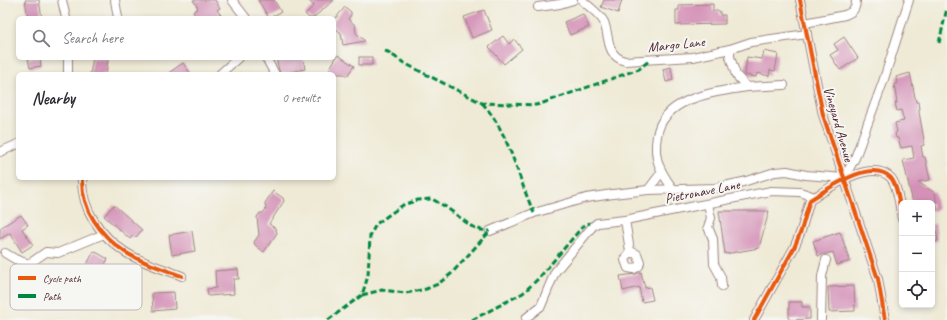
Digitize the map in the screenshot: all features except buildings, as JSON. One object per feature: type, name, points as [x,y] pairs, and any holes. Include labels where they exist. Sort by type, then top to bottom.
[{"type":"street","points":[[62,0],[66,16]]},
{"type":"street","points":[[115,0],[118,16]]},
{"type":"street","points":[[232,0],[244,16]]},
{"type":"street","points":[[538,7],[560,4],[574,0]]},
{"type":"street","name":"Margo Lane","points":[[582,0],[603,21],[614,55],[618,59],[625,61],[693,57],[730,49],[751,42],[807,34]]},
{"type":"street","name":"Vineyard Avenue","points":[[800,0],[823,115],[878,279],[885,320]]},
{"type":"street","points":[[805,23],[850,13],[854,11],[856,0]]},
{"type":"street","points":[[844,178],[858,151],[883,82],[909,0]]},
{"type":"street","points":[[730,49],[730,57],[736,76],[747,87]]},
{"type":"street","points":[[68,60],[68,72]]},
{"type":"street","points":[[222,72],[236,60]]},
{"type":"street","points":[[267,60],[274,72]]},
{"type":"street","points":[[673,189],[661,173],[657,162],[655,145],[658,126],[666,115],[678,105],[694,98],[709,94],[747,87],[784,85]]},
{"type":"street","points":[[0,152],[16,145]]},
{"type":"street","points":[[754,320],[794,248],[801,231],[810,200],[844,178],[875,170],[882,172],[891,178],[896,186],[899,203]]},
{"type":"street","points":[[490,231],[534,213],[586,198],[648,190],[715,188],[743,182],[775,172],[787,171],[806,175],[844,178]]},
{"type":"street","points":[[648,190],[661,173]]},
{"type":"street","points":[[82,180],[84,200],[92,219],[104,234],[125,252],[148,263],[182,276]]},
{"type":"street","name":"Pietronave Lane","points":[[526,318],[541,306],[555,272],[597,223],[625,220],[771,191],[800,192],[815,197]]},
{"type":"street","points":[[708,204],[711,218],[708,227],[713,239],[714,264],[721,277],[722,286]]},
{"type":"street","points":[[625,220],[630,251]]},
{"type":"street","points":[[5,252],[15,259],[29,264],[46,252],[58,253],[104,234]]},
{"type":"street","points":[[821,320],[822,276],[826,260]]},
{"type":"marked path","points":[[939,43],[947,8]]},
{"type":"marked path","points":[[385,51],[404,63],[482,103],[536,105],[639,69],[650,60]]},
{"type":"marked path","points":[[482,103],[495,120],[507,143],[534,213]]},
{"type":"marked path","points":[[328,320],[362,295],[368,276],[370,236],[376,224],[403,205],[418,200],[432,199],[446,207],[471,226],[481,230],[490,231]]},
{"type":"marked path","points":[[472,320],[523,293],[539,278],[583,226],[590,223]]},
{"type":"marked path","points":[[362,295],[382,290],[406,293],[426,289],[438,284],[451,274],[490,231]]},
{"type":"cycle path","points":[[800,0],[823,115],[878,279],[885,320]]},
{"type":"cycle path","points":[[754,320],[794,248],[801,231],[810,200],[850,177],[872,171],[883,172],[891,178],[895,186],[899,202]]},
{"type":"cycle path","points":[[82,180],[85,200],[89,211],[100,229],[108,238],[132,256],[146,263],[182,276]]}]
